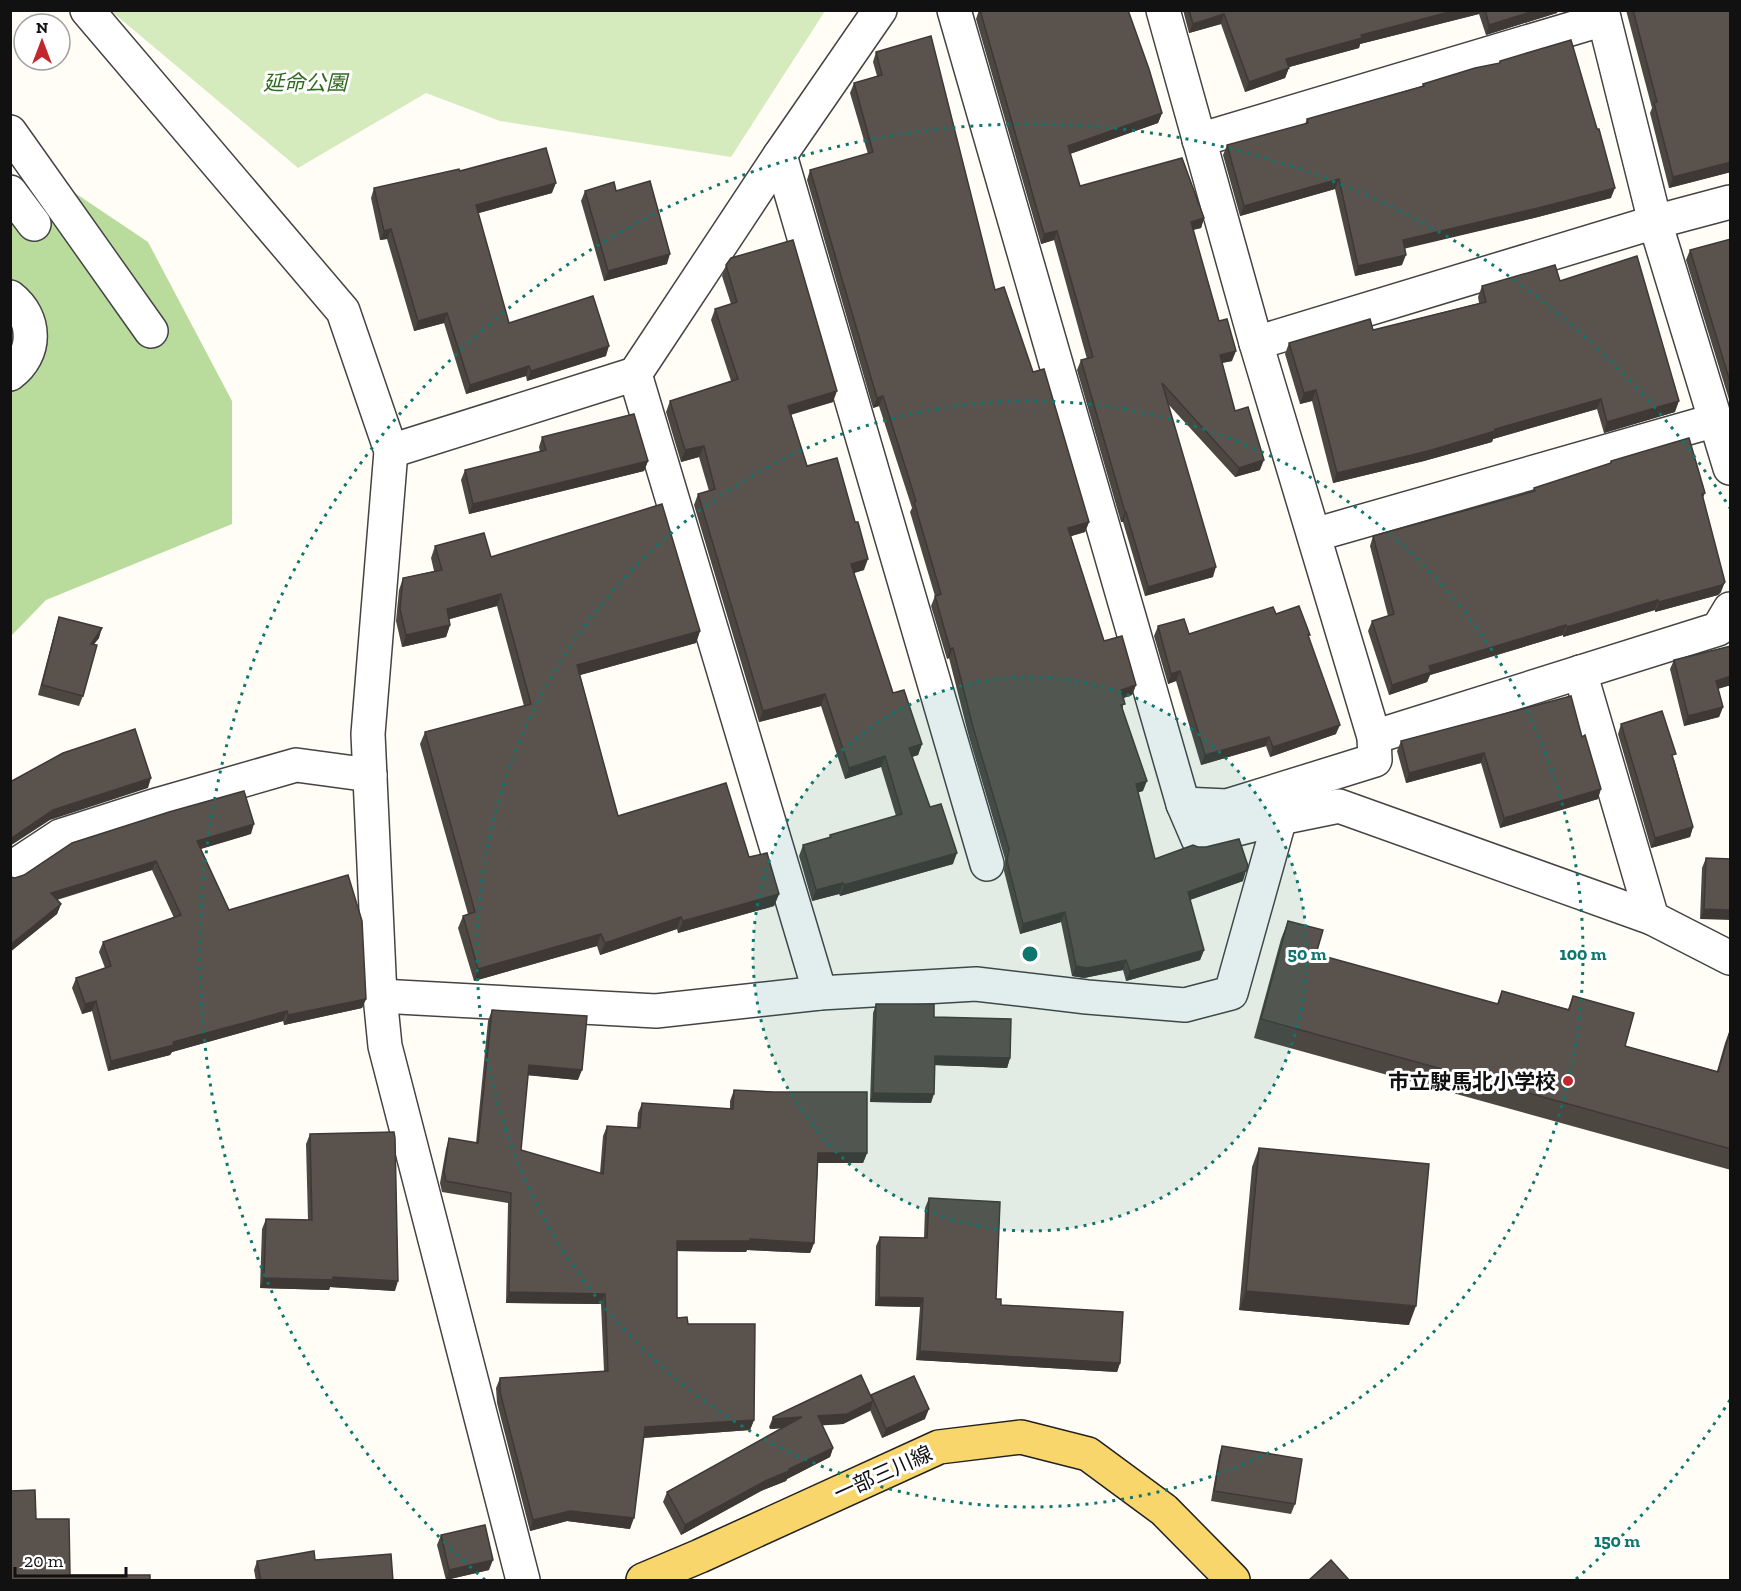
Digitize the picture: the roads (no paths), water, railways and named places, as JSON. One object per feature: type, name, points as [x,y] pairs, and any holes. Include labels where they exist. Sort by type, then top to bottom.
[{"type":"main road","name":"一部三川線","points":[[643,1581],[939,1447],[1020,1437],[1088,1454],[1164,1510],[1233,1581]]},
{"type":"street","points":[[87,10],[343,311],[391,451],[368,734],[384,1046],[523,1581]]},
{"type":"street","points":[[391,451],[635,374],[780,155],[880,10]]},
{"type":"street","points":[[954,10],[1183,804],[1198,839],[1339,806],[1652,918],[1731,958]]},
{"type":"street","points":[[1163,10],[1256,343],[1374,737],[1375,760],[1227,806],[1183,804]]},
{"type":"street","points":[[1199,140],[1603,15],[1655,222],[1731,468]]},
{"type":"street","points":[[10,132],[151,331]]},
{"type":"street","points":[[780,155],[987,864]]},
{"type":"street","points":[[10,192],[34,224]]},
{"type":"street","points":[[1256,343],[1655,222],[1731,202]]},
{"type":"street","points":[[10,297],[22,309],[29,321],[31,336],[29,350],[22,363],[10,374]]},
{"type":"street","points":[[635,374],[820,993]]},
{"type":"street","points":[[1314,535],[1716,420]]},
{"type":"street","points":[[1374,737],[1718,629],[1731,609]]},
{"type":"street","points":[[1581,672],[1652,918]]},
{"type":"street","points":[[10,869],[60,836],[160,804],[296,765],[369,775]]},
{"type":"street","points":[[380,996],[657,1011],[820,993],[975,984],[1185,1005],[1232,993],[1280,818]]},
{"type":"place","name":"市立駛馬北小学校","points":[[1568,1081]]},
{"type":"park label","name":"延命公園","points":[[305,82]]}]
